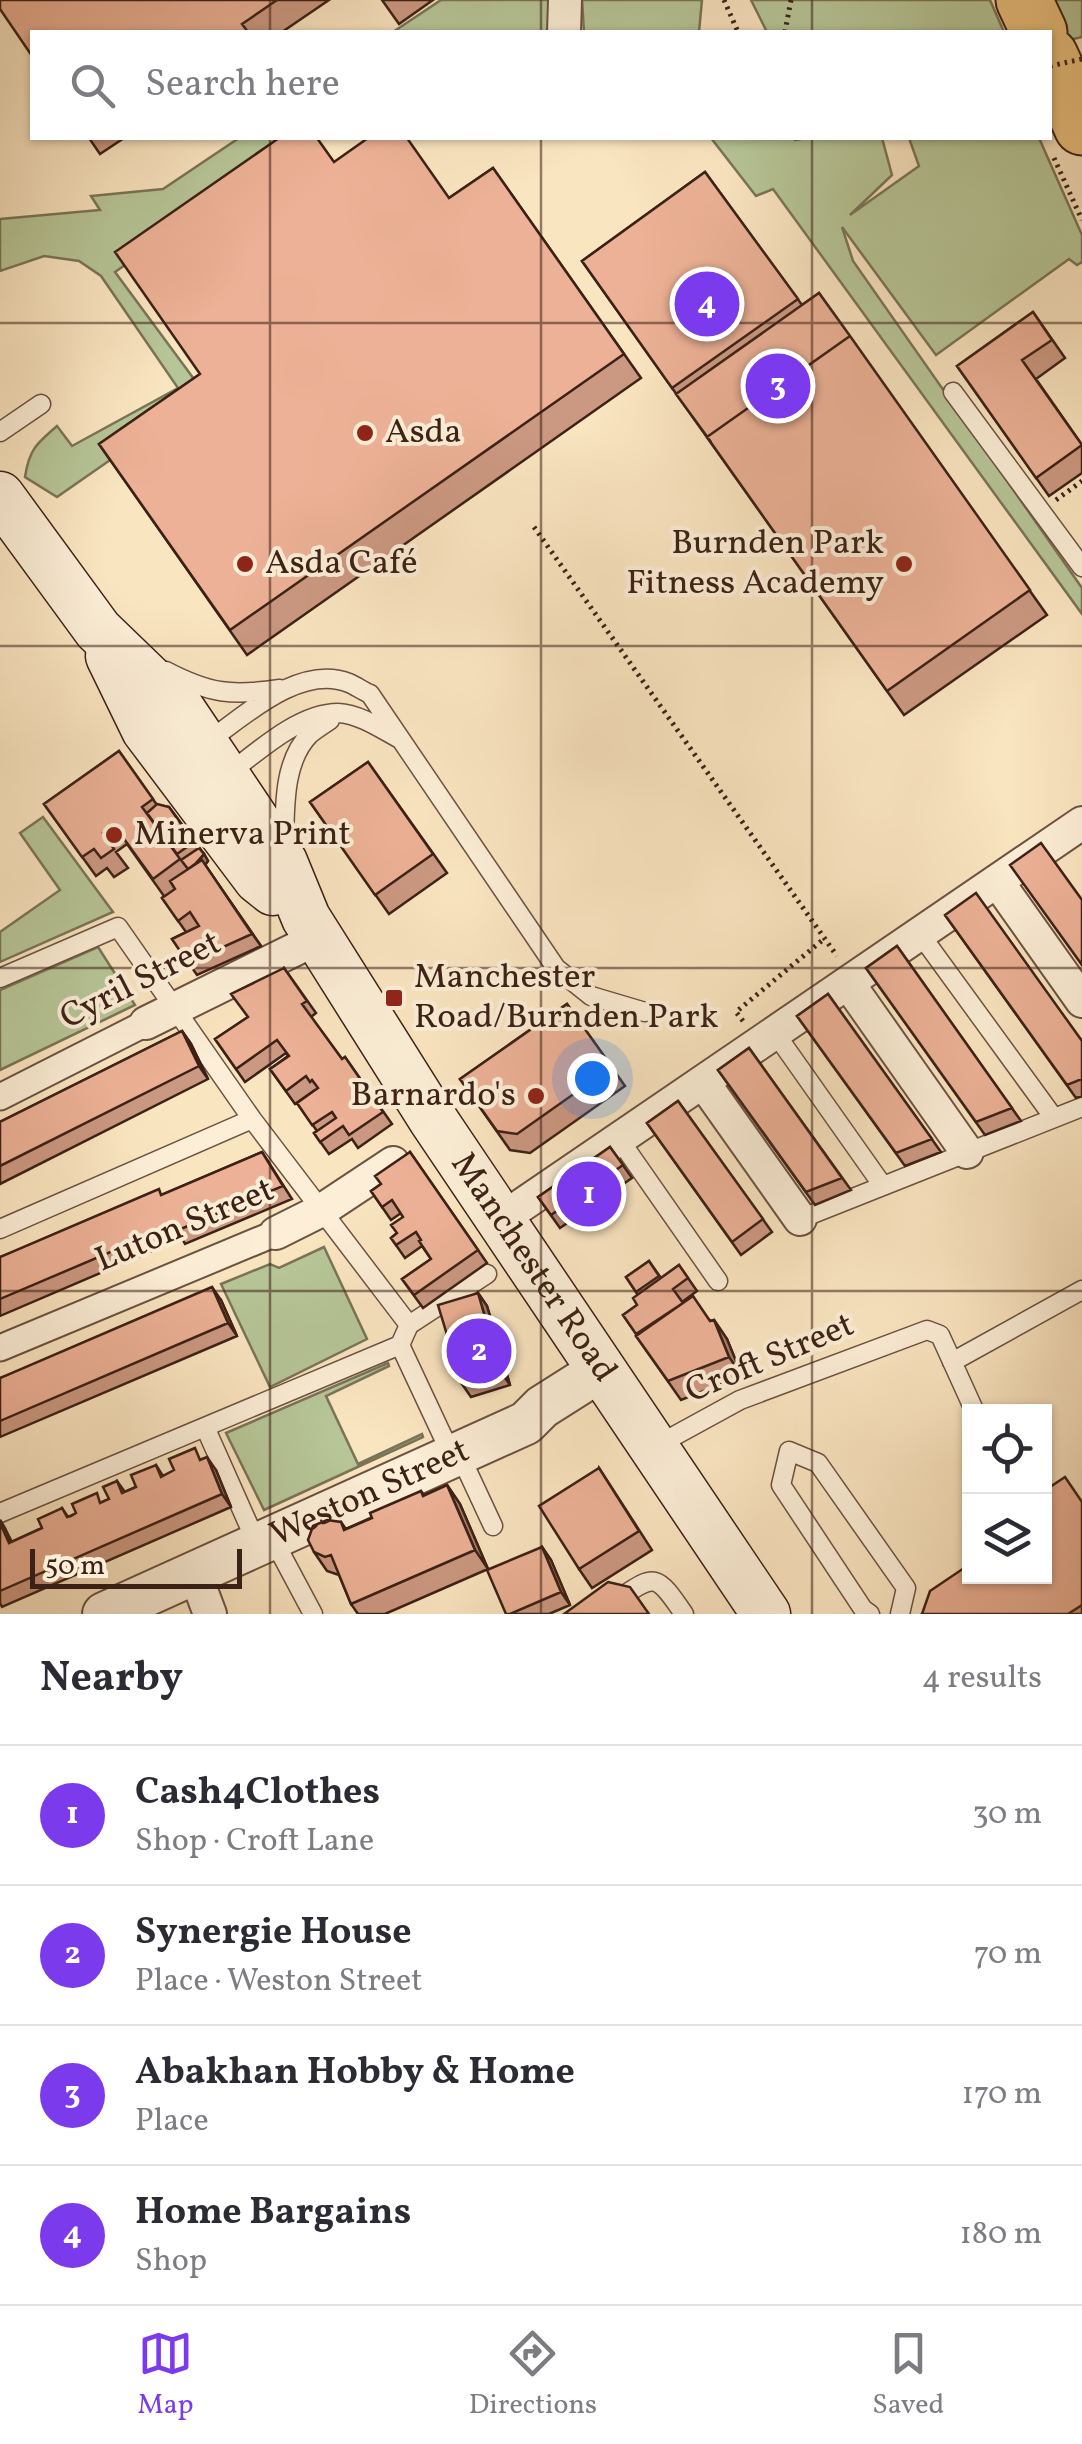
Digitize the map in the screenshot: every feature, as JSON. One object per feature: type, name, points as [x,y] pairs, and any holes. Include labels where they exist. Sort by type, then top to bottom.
[{"type":"highway","points":[[1052,71],[1072,132]]},
{"type":"main road","name":"Manchester Road","points":[[0,496],[105,637],[146,730],[200,771],[283,862],[312,928],[500,1220],[766,1614]]},
{"type":"main road","name":"Manchester Road","points":[[200,771],[258,879],[312,928]]},
{"type":"street","points":[[564,30],[565,0]]},
{"type":"street","points":[[500,1220],[997,882],[1079,831]]},
{"type":"street","points":[[997,882],[1082,1000]]},
{"type":"street","name":"Cyril Street","points":[[0,1097],[160,1016],[312,928]]},
{"type":"street","points":[[851,981],[967,1152]]},
{"type":"street","points":[[703,1082],[800,1220]]},
{"type":"street","name":"Luton Street","points":[[0,1348],[276,1233],[322,1210],[393,1163]]},
{"type":"street","name":"Weston Street","points":[[104,1614],[526,1422],[552,1421],[611,1382]]},
{"type":"street","points":[[194,1574],[210,1614]]},
{"type":"lane","points":[[953,392],[1082,566]]},
{"type":"lane","points":[[0,432],[41,404]]},
{"type":"lane","points":[[105,637],[188,683],[220,692],[245,694],[323,679],[346,681],[370,694],[556,968],[591,996],[645,1012]]},
{"type":"lane","points":[[200,771],[285,688]]},
{"type":"lane","points":[[283,862],[288,781],[299,750],[310,734],[339,714]]},
{"type":"lane","points":[[200,771],[316,717],[358,717],[398,738]]},
{"type":"lane","points":[[0,978],[118,926],[160,1016],[252,1119],[409,1325]]},
{"type":"lane","points":[[920,934],[1054,1118]]},
{"type":"lane","points":[[766,1038],[883,1186]]},
{"type":"lane","points":[[800,1220],[1082,1107]]},
{"type":"lane","points":[[0,1228],[252,1119]]},
{"type":"lane","points":[[619,1139],[718,1281]]},
{"type":"lane","points":[[0,1513],[400,1345],[409,1325],[487,1274]]},
{"type":"lane","points":[[972,1404],[952,1362],[1082,1290]]},
{"type":"lane","name":"Croft Street","points":[[654,1447],[740,1400],[928,1330],[938,1333],[952,1362]]},
{"type":"lane","points":[[400,1345],[493,1526]]},
{"type":"lane","points":[[205,1427],[265,1542],[313,1614]]},
{"type":"lane","points":[[870,1614],[782,1485],[789,1450],[818,1463],[906,1588],[900,1614]]},
{"type":"lane","points":[[608,1605],[643,1582],[652,1581],[664,1586],[684,1614]]},
{"type":"path","points":[[724,0],[737,30]]},
{"type":"path","points":[[784,30],[791,0]]},
{"type":"path","points":[[1052,44],[1082,60]]},
{"type":"path","points":[[1072,132],[1082,220]]},
{"type":"path","points":[[1042,510],[1082,481]]},
{"type":"path","points":[[534,527],[825,938],[851,981]]},
{"type":"path","points":[[766,1038],[736,1012],[825,938]]},
{"type":"green space","points":[[441,0],[552,0],[548,30],[396,30]]},
{"type":"green space","points":[[582,0],[702,0],[699,30],[584,30]]},
{"type":"green space","points":[[751,0],[990,0],[1003,30],[766,30]]},
{"type":"green space","points":[[1050,0],[1082,0],[1082,37],[1069,40]]},
{"type":"green space","points":[[236,140],[303,140],[115,272],[205,394],[57,497],[25,477],[31,454],[50,432],[57,426],[72,446],[178,388],[101,276],[79,261],[44,256],[0,271],[0,219],[100,210],[91,196],[163,189]]},
{"type":"green space","points":[[713,140],[883,140],[892,175],[850,215],[919,166],[910,140],[1040,140],[1082,235],[1082,262],[1077,265],[1069,259],[936,355],[842,227],[853,261],[1082,588],[1082,614],[773,189],[756,196]]},
{"type":"green space","points":[[43,817],[113,912],[0,962],[0,932],[60,890],[20,833]]},
{"type":"green space","points":[[98,947],[135,1005],[0,1070],[0,990]]},
{"type":"green space","points":[[324,1247],[367,1339],[270,1387],[221,1284],[270,1264],[279,1268]]},
{"type":"green space","points":[[388,1363],[389,1366],[326,1396],[358,1464],[422,1434],[423,1437],[264,1510],[226,1433]]},
{"type":"building","points":[[0,0],[277,0],[242,24],[246,30],[30,30],[30,53],[0,9]]},
{"type":"building","name":"Asda","points":[[276,140],[318,140],[334,162],[365,140],[408,140],[449,198],[493,168],[624,354],[230,630],[99,444],[200,374],[115,252]]},
{"type":"building","points":[[705,172],[798,299],[672,388],[582,261]]},
{"type":"building","points":[[819,293],[850,336],[707,437],[676,394]]},
{"type":"building","points":[[1033,312],[1052,340],[1022,360],[1082,445],[1036,478],[957,366]]},
{"type":"building","name":"Burnden Park Fitness Academy","points":[[850,336],[1030,590],[887,691],[707,437]]},
{"type":"building","name":"Minerva Print","points":[[119,751],[153,799],[142,807],[180,859],[153,879],[114,825],[103,833],[114,849],[101,858],[94,849],[82,857],[44,804]]},
{"type":"building","points":[[368,762],[433,854],[375,895],[310,802]]},
{"type":"building","points":[[157,804],[169,807],[194,842],[177,854],[147,813]]},
{"type":"building","points":[[1041,843],[1082,900],[1082,965],[1010,865]]},
{"type":"building","points":[[199,848],[204,854],[188,869],[181,860]]},
{"type":"building","points":[[202,860],[252,934],[188,963],[172,939],[199,926],[190,912],[178,921],[162,898],[175,889],[170,881]]},
{"type":"building","points":[[976,893],[1082,1041],[1082,1079],[1067,1085],[945,915]]},
{"type":"building","points":[[897,946],[1012,1108],[976,1122],[866,968]]},
{"type":"building","points":[[284,968],[307,1001],[302,1004],[383,1112],[349,1135],[343,1126],[320,1142],[314,1133],[336,1118],[332,1112],[312,1125],[297,1103],[318,1088],[306,1076],[286,1091],[270,1069],[289,1056],[277,1040],[236,1069],[215,1039],[248,1017],[231,994]]},
{"type":"building","points":[[828,994],[932,1139],[896,1153],[797,1016]]},
{"type":"building","points":[[567,1004],[612,1067],[517,1134],[497,1131],[460,1079]]},
{"type":"building","points":[[182,1031],[199,1066],[0,1166],[0,1122]]},
{"type":"building","points":[[749,1048],[842,1178],[806,1192],[718,1070]]},
{"type":"building","points":[[678,1101],[763,1219],[732,1242],[647,1123]]},
{"type":"building","points":[[610,1147],[623,1165],[551,1215],[538,1197]]},
{"type":"building","points":[[262,1152],[283,1186],[176,1231],[174,1225],[0,1299],[0,1257],[159,1189],[161,1195]]},
{"type":"building","points":[[410,1152],[478,1250],[414,1295],[402,1279],[431,1259],[416,1232],[396,1245],[391,1238],[397,1233],[391,1225],[403,1217],[392,1200],[382,1207],[371,1191],[381,1184],[375,1176]]},
{"type":"building","points":[[649,1261],[659,1276],[636,1292],[626,1277]]},
{"type":"building","points":[[679,1265],[688,1278],[673,1289],[683,1303],[636,1334],[623,1315],[637,1305],[633,1298]]},
{"type":"building","points":[[212,1287],[228,1323],[0,1421],[0,1378]]},
{"type":"building","points":[[478,1293],[501,1372],[462,1384],[438,1305]]},
{"type":"building","points":[[693,1296],[710,1321],[714,1320],[729,1357],[668,1381],[636,1336]]},
{"type":"building","points":[[195,1448],[200,1460],[207,1457],[222,1494],[0,1591],[0,1523],[9,1543],[42,1528],[38,1519],[62,1508],[67,1517],[76,1513],[72,1504],[97,1493],[100,1503],[109,1499],[103,1487],[117,1481],[122,1493],[136,1487],[131,1475],[156,1465],[161,1477],[174,1470],[169,1459]]},
{"type":"building","points":[[599,1468],[639,1531],[579,1569],[539,1506]]},
{"type":"building","points":[[1065,1477],[1082,1502],[1082,1605],[1068,1614],[922,1614],[930,1591],[962,1569],[962,1584],[1052,1584],[1052,1486]]},
{"type":"building","points":[[447,1485],[475,1550],[351,1604],[331,1555],[325,1557],[314,1552],[308,1540],[313,1526],[327,1520],[341,1522],[344,1530],[372,1518],[370,1513],[421,1491],[423,1496]]},
{"type":"building","points":[[542,1547],[561,1592],[506,1614],[487,1570]]},
{"type":"building","points":[[608,1582],[630,1587],[649,1614],[564,1614]]},
{"type":"place","name":"Home Bargains","points":[[707,304]]},
{"type":"place","name":"Abakhan Hobby & Home","points":[[778,386]]},
{"type":"place","name":"Asda","points":[[365,433]]},
{"type":"place","name":"Asda Café","points":[[245,564]]},
{"type":"place","name":"Burnden Park Fitness Academy","points":[[904,564]]},
{"type":"place","name":"Minerva Print","points":[[114,835]]},
{"type":"place","name":"Manchester Road/Burnden Park","points":[[394,998]]},
{"type":"place","name":"Barnardo's","points":[[536,1096]]},
{"type":"place","name":"Cash4Clothes","points":[[589,1194]]},
{"type":"place","name":"Synergie House","points":[[479,1351]]}]
